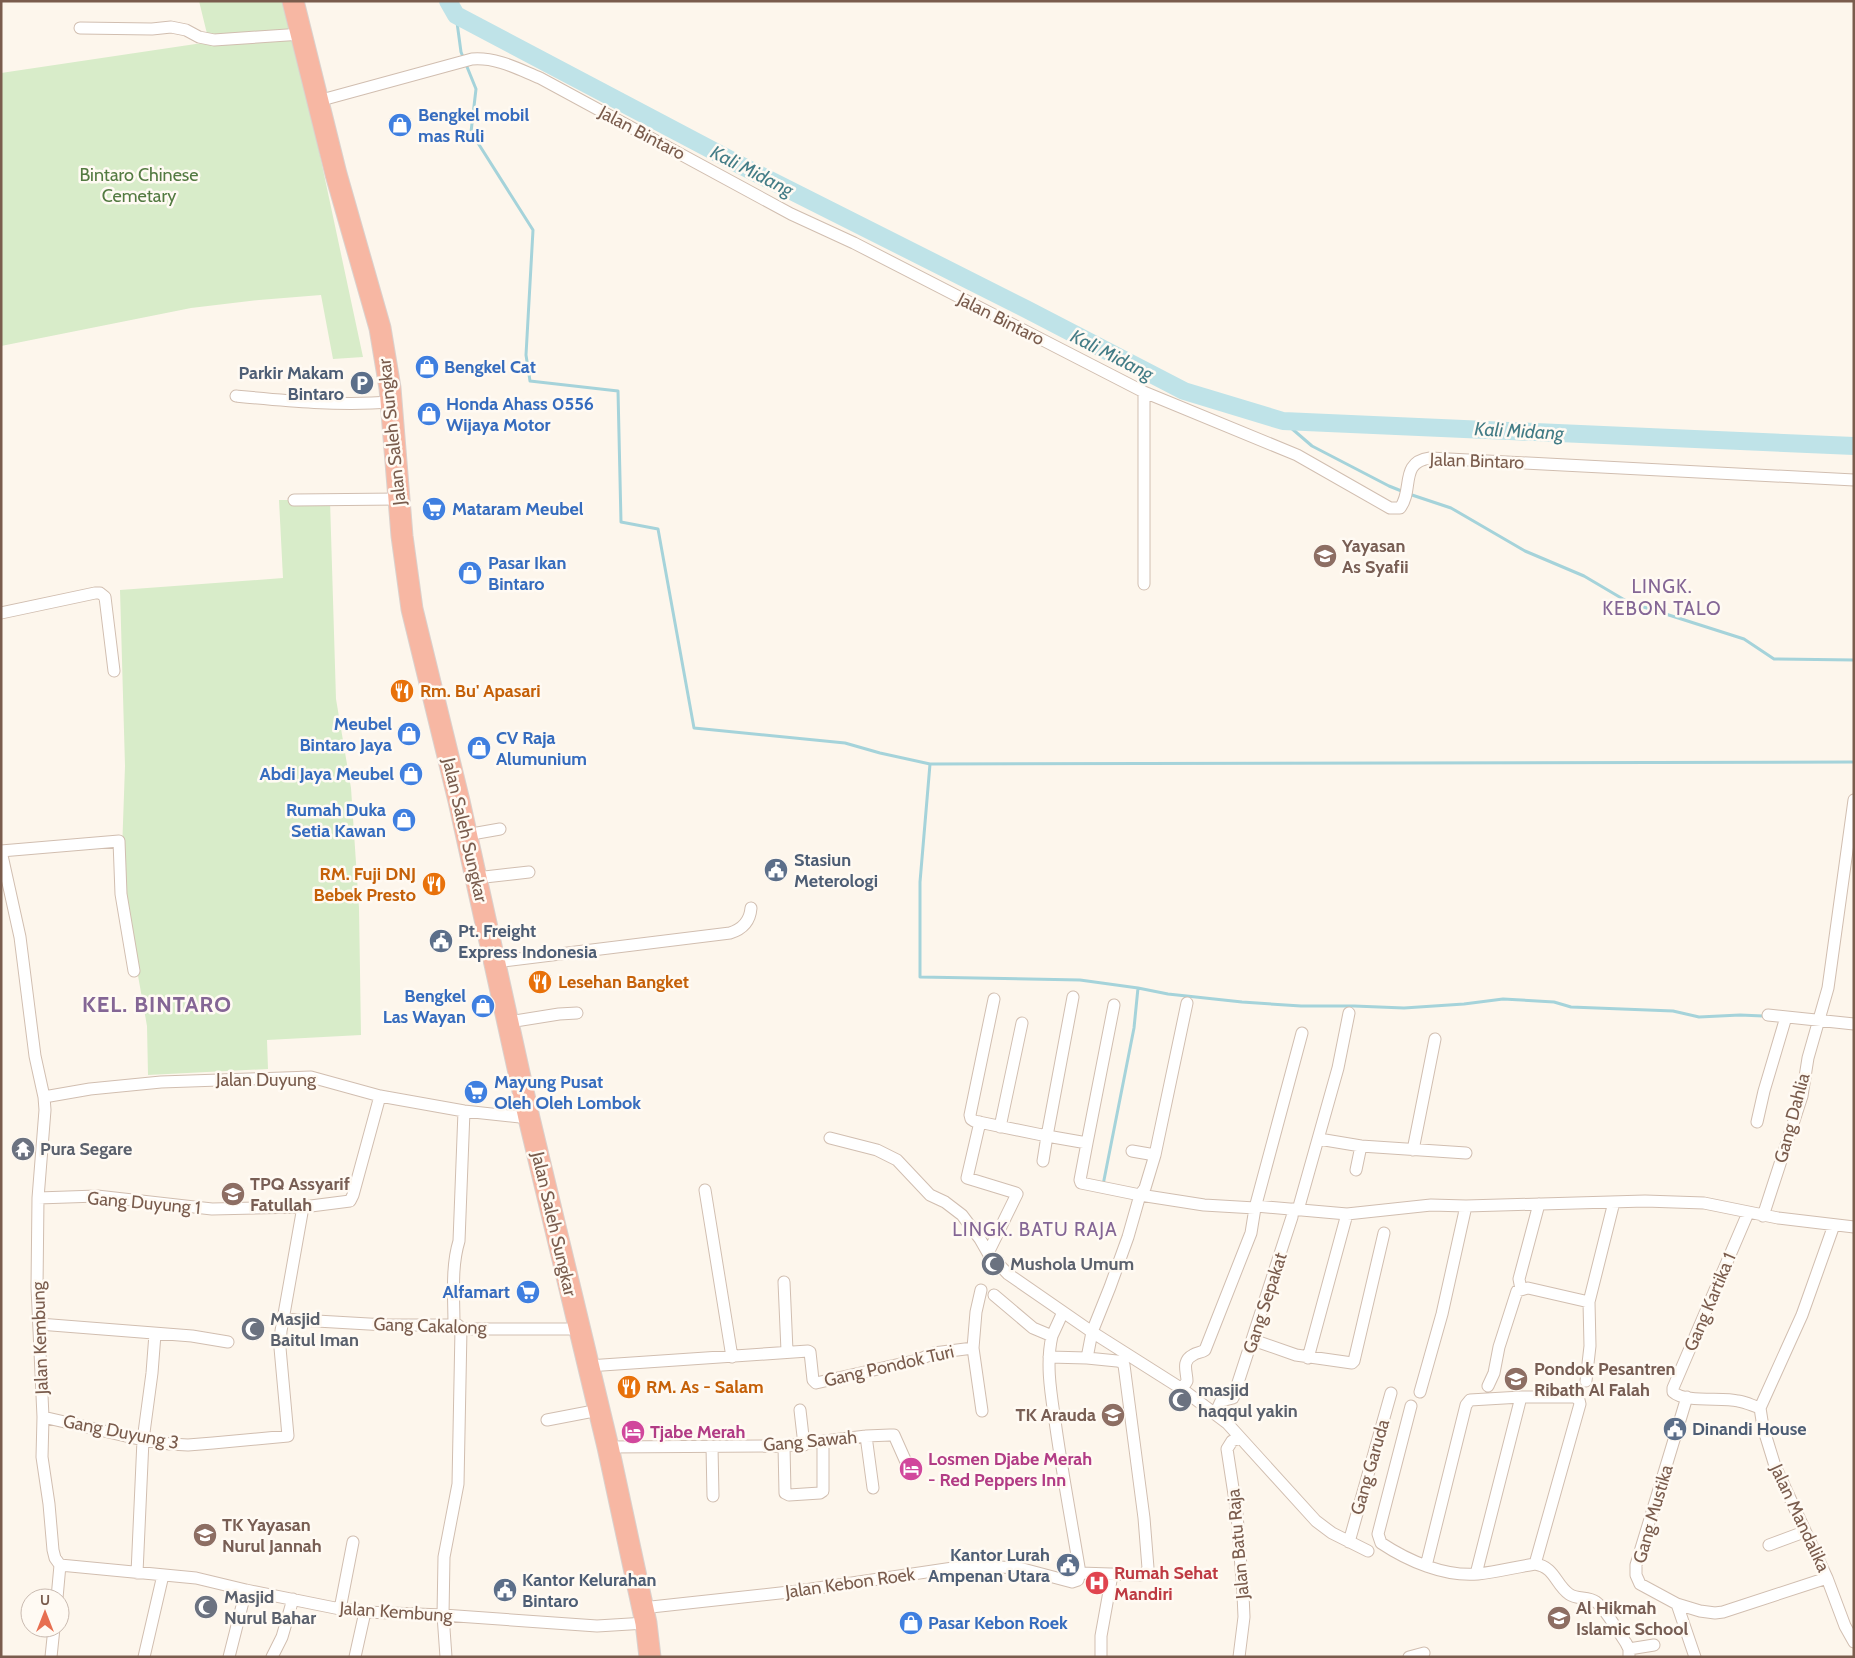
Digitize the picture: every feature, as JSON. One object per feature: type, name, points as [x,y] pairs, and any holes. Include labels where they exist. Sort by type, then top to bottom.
[{"type":"highway","name":"Jalan Saleh Sungkar","points":[[293,1],[336,174],[380,328],[391,402],[402,536],[412,609],[476,878],[578,1328],[608,1447],[644,1615],[650,1657]]},
{"type":"street","points":[[80,28],[152,29],[171,27],[214,40],[302,34]]},
{"type":"street","name":"Jalan Bintaro","points":[[318,101],[466,60],[485,58],[501,62],[540,78],[791,214],[854,243],[1144,392],[1297,455],[1390,508],[1400,508],[1405,498],[1411,469],[1414,464],[1420,460],[1430,458],[1854,480]]},
{"type":"street","points":[[1144,392],[1144,584]]},
{"type":"street","points":[[236,396],[324,404],[391,402]]},
{"type":"street","points":[[294,500],[399,500]]},
{"type":"street","points":[[1,612],[94,593],[100,594],[105,598],[114,671]]},
{"type":"street","name":"Gang Dahlia","points":[[1763,1216],[1802,1096],[1808,1058],[1828,988],[1854,800]]},
{"type":"street","points":[[466,835],[500,829]]},
{"type":"street","points":[[44,1097],[35,1056],[20,937],[1,851],[119,841],[121,894],[134,971]]},
{"type":"street","points":[[476,878],[529,872]]},
{"type":"street","points":[[495,962],[730,933],[744,926],[752,908]]},
{"type":"street","points":[[1042,1161],[1073,997]]},
{"type":"street","points":[[994,999],[970,1115],[971,1119],[1000,1127],[1087,1143]]},
{"type":"street","points":[[1087,1358],[1092,1332],[1110,1288],[1155,1155],[1187,1003]]},
{"type":"street","points":[[1114,1005],[1080,1180],[1081,1183],[1142,1192],[1204,1205],[1347,1214],[1432,1205],[1466,1206],[1645,1201],[1704,1203],[1763,1216],[1854,1227]]},
{"type":"street","points":[[509,1022],[577,1013]]},
{"type":"street","name":"Gang Sepakat","points":[[1215,1414],[1220,1401],[1233,1398],[1253,1340],[1319,1139],[1338,1068],[1349,1013]]},
{"type":"street","points":[[1768,1015],[1854,1024]]},
{"type":"street","points":[[1757,1122],[1764,1090],[1786,1017]]},
{"type":"street","points":[[1000,1127],[1022,1023]]},
{"type":"street","points":[[1182,1388],[1187,1381],[1185,1366],[1188,1359],[1205,1350],[1251,1233],[1256,1207],[1302,1033]]},
{"type":"street","points":[[1413,1150],[1435,1039]]},
{"type":"street","name":"Jalan Duyung","points":[[44,1097],[90,1089],[161,1082],[312,1077],[380,1096],[464,1111],[529,1118]]},
{"type":"street","name":"Gang Duyung 1","points":[[38,1198],[112,1197],[212,1209],[303,1207],[350,1201],[354,1195],[380,1096]]},
{"type":"street","name":"Jalan Kembung","points":[[44,1097],[46,1110],[38,1198],[37,1287],[43,1417],[42,1457],[55,1558],[60,1565],[58,1588]]},
{"type":"street","points":[[446,1657],[443,1615],[444,1557],[458,1484],[456,1252],[459,1241],[464,1111]]},
{"type":"street","points":[[980,1122],[967,1178],[1016,1192],[988,1254]]},
{"type":"street","points":[[830,1138],[877,1150],[897,1160],[930,1195],[945,1202],[962,1215],[980,1239],[988,1254],[1008,1274],[1092,1332],[1182,1388],[1227,1423],[1316,1521],[1368,1552]]},
{"type":"street","points":[[1319,1139],[1361,1146],[1466,1153]]},
{"type":"street","points":[[1356,1170],[1361,1146]]},
{"type":"street","points":[[1132,1151],[1155,1155]]},
{"type":"street","points":[[705,1190],[732,1357]]},
{"type":"street","points":[[1586,1381],[1590,1338],[1589,1302],[1614,1202]]},
{"type":"street","points":[[1521,1289],[1519,1279],[1539,1204]]},
{"type":"street","points":[[1420,1392],[1442,1314],[1466,1206]]},
{"type":"street","points":[[282,1319],[303,1207]]},
{"type":"street","name":"Gang Kartika 1","points":[[1687,1397],[1675,1395],[1672,1392],[1672,1388],[1748,1213]]},
{"type":"street","points":[[1308,1358],[1347,1214]]},
{"type":"street","points":[[1687,1397],[1739,1401],[1760,1408],[1802,1315],[1834,1225]]},
{"type":"street","points":[[1253,1340],[1308,1358],[1349,1363],[1354,1361],[1384,1233]]},
{"type":"street","points":[[784,1282],[787,1352]]},
{"type":"street","points":[[1488,1386],[1494,1373],[1499,1347],[1514,1295],[1521,1289],[1528,1288],[1589,1302]]},
{"type":"street","points":[[973,1348],[976,1312],[981,1290]]},
{"type":"street","points":[[994,1295],[1033,1328],[1052,1336]]},
{"type":"street","points":[[1049,1357],[1117,1361],[1124,1365],[1144,1518],[1148,1568],[1141,1575],[1080,1573],[1055,1424],[1048,1365],[1049,1357],[1052,1336],[1063,1312]]},
{"type":"street","name":"Gang Cakalong","points":[[282,1319],[386,1326],[578,1328]]},
{"type":"street","name":"Gang Duyung 3","points":[[43,1417],[143,1440],[188,1445],[288,1436],[280,1348],[282,1319]]},
{"type":"street","points":[[39,1324],[192,1336],[228,1342]]},
{"type":"street","points":[[137,1573],[143,1440],[155,1334]]},
{"type":"street","name":"Gang Pondok Turi","points":[[588,1366],[810,1352],[813,1380],[816,1383],[918,1360],[934,1353],[973,1348],[982,1411]]},
{"type":"street","name":"Gang Garuda","points":[[1349,1542],[1391,1393]]},
{"type":"street","points":[[1476,1574],[1522,1396]]},
{"type":"street","points":[[1426,1566],[1466,1405],[1470,1400],[1522,1396],[1575,1397],[1579,1400],[1580,1404],[1535,1564]]},
{"type":"street","name":"Gang Mustika","points":[[1687,1397],[1636,1565],[1636,1575],[1640,1584],[1677,1604],[1715,1613],[1827,1578]]},
{"type":"street","points":[[1411,1406],[1378,1534],[1378,1539],[1381,1543],[1426,1566],[1444,1571],[1476,1574],[1535,1564],[1543,1565],[1550,1570],[1570,1594],[1595,1601],[1629,1653],[1654,1645]]},
{"type":"street","name":"Jalan Mandalika","points":[[1760,1408],[1763,1427],[1775,1466],[1827,1578],[1845,1626],[1854,1642]]},
{"type":"street","points":[[547,1420],[599,1410]]},
{"type":"street","points":[[800,1410],[804,1445]]},
{"type":"street","name":"Gang Sawah","points":[[608,1447],[784,1446],[866,1436],[894,1435],[906,1462]]},
{"type":"street","points":[[866,1436],[873,1488]]},
{"type":"street","name":"Jalan Batu Raja","points":[[1239,1438],[1232,1442],[1227,1450],[1237,1514],[1243,1594],[1243,1635],[1239,1657]]},
{"type":"street","points":[[784,1446],[786,1493],[789,1495],[820,1493],[823,1490],[823,1442]]},
{"type":"street","points":[[712,1447],[713,1496]]},
{"type":"street","points":[[1769,1545],[1804,1532]]},
{"type":"street","points":[[340,1609],[353,1542]]},
{"type":"street","name":"Jalan Kembung","points":[[60,1565],[196,1578],[340,1609],[365,1612],[443,1615],[597,1626],[644,1615]]},
{"type":"street","name":"Jalan Kebon Roek","points":[[644,1615],[954,1568],[981,1566],[1019,1568],[1072,1582],[1078,1580],[1080,1573]]},
{"type":"street","points":[[144,1657],[164,1575]]},
{"type":"street","points":[[1101,1657],[1101,1636],[1112,1575]]},
{"type":"street","points":[[229,1657],[246,1590]]},
{"type":"street","points":[[272,1657],[282,1637],[294,1599]]},
{"type":"street","points":[[1677,1604],[1695,1657]]},
{"type":"street","points":[[355,1657],[365,1612]]},
{"type":"street","points":[[51,1657],[53,1638]]},
{"type":"street","points":[[1409,1657],[1424,1653]]},
{"type":"green space","name":"Bintaro Chinese Cemetary","points":[[199,1],[287,1],[363,357],[333,359],[321,295],[191,308],[1,346],[1,73],[209,42]]},
{"type":"green space","points":[[279,500],[330,500],[336,699],[351,788],[359,908],[361,1035],[267,1040],[268,1069],[148,1075],[147,1026],[125,903],[122,851],[125,766],[120,590],[283,578]]},
{"type":"waterway","name":"Kali Midang","points":[[448,1],[456,15],[742,166],[1184,391],[1283,421],[1854,446]]},
{"type":"waterway","points":[[456,15],[461,52],[476,89],[471,132],[533,230],[526,355],[530,381],[618,391],[621,522],[658,529],[694,728],[845,743],[930,764],[1854,762]]},
{"type":"waterway","points":[[1283,421],[1312,446],[1404,492]]},
{"type":"waterway","points":[[1409,494],[1451,508],[1525,551],[1584,576],[1628,602],[1744,639],[1774,659],[1854,660]]},
{"type":"waterway","points":[[930,764],[920,882],[920,977],[1080,980],[1138,988],[1134,1028],[1103,1185]]},
{"type":"waterway","points":[[1138,988],[1168,994],[1301,1006],[1404,1008],[1503,999],[1554,1002],[1571,1007],[1673,1011],[1699,1017],[1763,1016]]},
{"type":"place","name":"Bengkel mobil mas Ruli","points":[[400,125]]},
{"type":"place","name":"Bengkel Cat","points":[[427,367]]},
{"type":"place","name":"Parkir Makam Bintaro","points":[[362,383]]},
{"type":"place","name":"Honda Ahass 0556 Wijaya Motor","points":[[429,414]]},
{"type":"place","name":"Mataram Meubel","points":[[434,509]]},
{"type":"place","name":"Yayasan As Syafii","points":[[1325,556]]},
{"type":"place","name":"Pasar Ikan Bintaro","points":[[470,573]]},
{"type":"place","name":"Rm. Bu' Apasari","points":[[402,691]]},
{"type":"place","name":"Meubel Bintaro Jaya","points":[[409,734]]},
{"type":"place","name":"CV Raja Alumunium","points":[[479,748]]},
{"type":"place","name":"Abdi Jaya Meubel","points":[[411,774]]},
{"type":"place","name":"Rumah Duka Setia Kawan","points":[[404,820]]},
{"type":"place","name":"Stasiun Meterologi","points":[[776,870]]},
{"type":"place","name":"RM. Fuji DNJ Bebek Presto","points":[[434,884]]},
{"type":"place","name":"Pt. Freight Express Indonesia","points":[[441,941]]},
{"type":"place","name":"Lesehan Bangket","points":[[540,982]]},
{"type":"place","name":"Bengkel Las Wayan","points":[[483,1006]]},
{"type":"place","name":"Mayung Pusat Oleh Oleh Lombok","points":[[476,1092]]},
{"type":"place","name":"Pura Segare","points":[[23,1149]]},
{"type":"place","name":"TPQ Assyarif Fatullah","points":[[233,1194]]},
{"type":"place","name":"Mushola Umum","points":[[993,1264]]},
{"type":"place","name":"Alfamart","points":[[528,1292]]},
{"type":"place","name":"Masjid Baitul Iman","points":[[253,1329]]},
{"type":"place","name":"Pondok Pesantren Ribath Al Falah","points":[[1516,1379]]},
{"type":"place","name":"RM. As - Salam","points":[[629,1387]]},
{"type":"place","name":"masjid haqqul yakin","points":[[1180,1400]]},
{"type":"place","name":"TK Arauda","points":[[1113,1415]]},
{"type":"place","name":"Dinandi House","points":[[1675,1429]]},
{"type":"place","name":"Tjabe Merah","points":[[633,1432]]},
{"type":"place","name":"Losmen Djabe Merah - Red Peppers Inn","points":[[911,1469]]},
{"type":"place","name":"TK Yayasan Nurul Jannah","points":[[205,1535]]},
{"type":"place","name":"Kantor Lurah Ampenan Utara","points":[[1068,1565]]},
{"type":"place","name":"Rumah Sehat Mandiri","points":[[1097,1583]]},
{"type":"place","name":"Kantor Kelurahan Bintaro","points":[[505,1590]]},
{"type":"place","name":"Masjid Nurul Bahar","points":[[206,1607]]},
{"type":"place","name":"Al Hikmah Islamic School","points":[[1559,1618]]},
{"type":"place","name":"Pasar Kebon Roek","points":[[911,1623]]},
{"type":"district","name":"LINGK. KEBON TALO","points":[[1662,597]]},
{"type":"district","name":"KEL. BINTARO","points":[[157,1004]]},
{"type":"district","name":"LINGK. BATU RAJA","points":[[1035,1229]]}]
